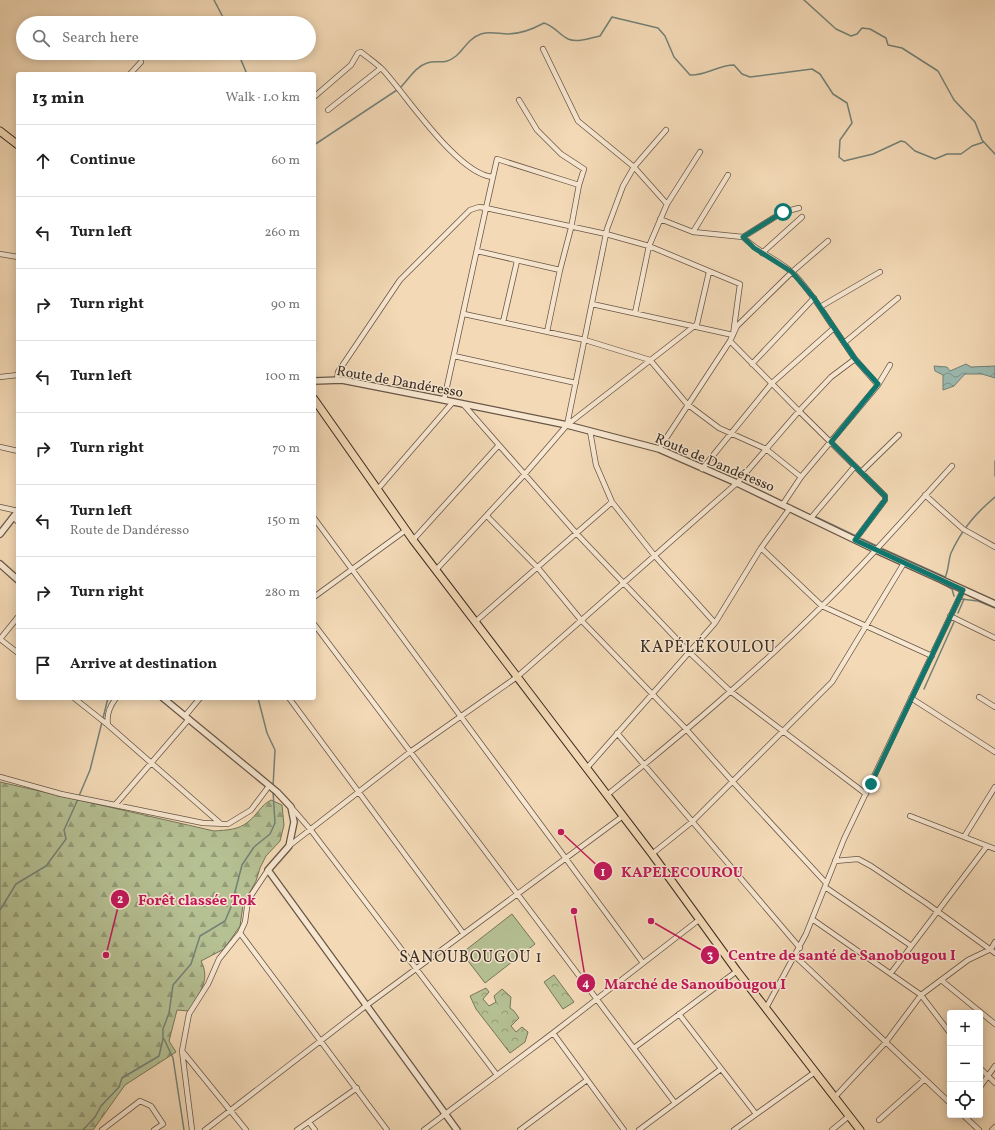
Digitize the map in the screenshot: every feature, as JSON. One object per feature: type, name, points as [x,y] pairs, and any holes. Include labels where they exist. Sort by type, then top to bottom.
[{"type":"highway","points":[[0,131],[16,143]]},
{"type":"highway","points":[[316,402],[413,540],[652,854],[737,971],[860,1130]]},
{"type":"street","points":[[544,50],[558,83],[578,121],[634,167],[666,204]]},
{"type":"street","points":[[316,95],[351,65],[359,52],[381,68],[453,155],[485,177],[493,177]]},
{"type":"street","points":[[132,72],[141,62]]},
{"type":"street","points":[[328,110],[381,68]]},
{"type":"street","points":[[519,100],[537,130],[561,154],[584,169],[579,185],[571,228],[560,270],[547,332]]},
{"type":"street","points":[[567,425],[606,234],[623,186],[634,167],[666,130]]},
{"type":"street","points":[[635,313],[649,246],[666,204],[700,152]]},
{"type":"street","points":[[444,400],[498,159],[579,185]]},
{"type":"street","points":[[693,232],[728,175]]},
{"type":"street","points":[[338,380],[338,372],[400,280],[470,210],[479,207],[571,228],[606,234],[649,246],[740,284],[733,334]]},
{"type":"street","points":[[743,237],[783,212],[799,208]]},
{"type":"street","points":[[762,253],[802,217]]},
{"type":"street","points":[[660,219],[693,232],[743,237],[762,253],[792,272],[814,298],[855,359],[878,384]]},
{"type":"street","points":[[659,450],[687,404],[730,341],[737,326],[792,272],[828,241]]},
{"type":"street","points":[[477,251],[560,270]]},
{"type":"street","points":[[0,254],[16,257]]},
{"type":"street","points":[[503,322],[517,261]]},
{"type":"street","points":[[436,570],[487,516],[567,425],[697,324],[709,272]]},
{"type":"street","points":[[820,307],[880,272]]},
{"type":"street","points":[[752,364],[814,298]]},
{"type":"street","points":[[844,342],[898,298]]},
{"type":"street","points":[[592,304],[733,334]]},
{"type":"street","points":[[464,314],[584,340],[650,360],[687,404],[719,428],[766,449],[801,477]]},
{"type":"street","points":[[702,469],[772,383],[834,328]]},
{"type":"street","points":[[730,341],[882,492],[885,500],[855,540]]},
{"type":"street","points":[[454,356],[576,383]]},
{"type":"street","points":[[192,1130],[182,1051],[189,1014],[208,984],[219,959],[240,933],[245,922],[248,900],[268,870],[289,846],[359,791],[410,752],[517,677],[737,483],[799,410],[831,377],[855,359]]},
{"type":"street","points":[[783,504],[801,477],[878,384],[890,366]]},
{"type":"street","points":[[0,377],[16,375]]},
{"type":"street","name":"Route de Dandéresso","points":[[316,381],[338,380],[444,400],[567,425],[659,450],[783,504],[876,550],[995,604]]},
{"type":"street","points":[[377,490],[453,402]]},
{"type":"street","points":[[463,404],[498,446],[577,534],[689,652],[730,691],[866,794]]},
{"type":"street","points":[[590,431],[596,465],[612,502],[654,555],[715,623]]},
{"type":"street","points":[[861,472],[899,435]]},
{"type":"street","points":[[413,540],[498,446]]},
{"type":"street","points":[[0,447],[16,451]]},
{"type":"street","points":[[810,518],[855,466]]},
{"type":"street","points":[[607,795],[645,765],[730,691],[822,606],[876,550],[952,466]]},
{"type":"street","points":[[925,495],[964,529],[995,547]]},
{"type":"street","points":[[475,622],[612,502]]},
{"type":"street","points":[[0,507],[16,511]]},
{"type":"street","points":[[586,768],[715,623],[761,548],[790,508]]},
{"type":"street","points":[[0,534],[16,513]]},
{"type":"street","points":[[487,516],[538,568],[581,620],[686,729],[825,885],[910,945]]},
{"type":"street","points":[[13,517],[16,520]]},
{"type":"street","points":[[316,521],[643,963]]},
{"type":"street","points":[[316,596],[406,530]]},
{"type":"street","points":[[761,548],[822,606],[868,625],[932,656]]},
{"type":"street","points":[[652,854],[693,821],[832,682],[868,625],[904,563]]},
{"type":"street","points":[[0,564],[16,578]]},
{"type":"street","points":[[766,1008],[800,948],[835,861],[963,590]]},
{"type":"street","points":[[950,616],[995,638]]},
{"type":"street","points":[[16,619],[0,639],[16,651]]},
{"type":"street","points":[[316,627],[675,1103]]},
{"type":"street","points":[[979,697],[995,707]]},
{"type":"street","points":[[911,698],[995,752]]},
{"type":"street","points":[[77,700],[151,761],[221,824]]},
{"type":"street","points":[[108,725],[107,719],[110,706],[114,700]]},
{"type":"street","points":[[166,700],[270,786],[291,807],[310,829],[497,1075]]},
{"type":"street","points":[[115,805],[187,717],[199,700]]},
{"type":"street","points":[[291,700],[464,933]]},
{"type":"street","points":[[617,732],[800,948]]},
{"type":"street","points":[[0,777],[61,794],[203,823],[221,824],[228,824],[250,810],[270,786]]},
{"type":"street","points":[[964,837],[995,787]]},
{"type":"street","points":[[289,846],[294,822],[291,807]]},
{"type":"street","points":[[205,1130],[367,1005],[622,816]]},
{"type":"street","points":[[910,816],[995,849]]},
{"type":"street","points":[[891,973],[910,945],[938,911],[987,846]]},
{"type":"street","points":[[835,861],[858,859],[938,911],[995,953]]},
{"type":"street","points":[[268,870],[457,1130]]},
{"type":"street","points":[[424,1130],[553,1033],[700,919]]},
{"type":"street","points":[[812,919],[921,995],[947,1029]]},
{"type":"street","points":[[240,933],[388,1130]]},
{"type":"street","points":[[834,1098],[886,1042],[921,995],[968,960],[991,949],[995,942]]},
{"type":"street","points":[[795,956],[947,1100]]},
{"type":"street","points":[[634,1048],[737,971]]},
{"type":"street","points":[[941,980],[995,1024]]},
{"type":"street","points":[[679,1014],[756,1114]]},
{"type":"street","points":[[553,1033],[624,1130]]},
{"type":"street","points":[[182,1051],[246,1130]]},
{"type":"street","points":[[983,1083],[995,1066]]},
{"type":"street","points":[[640,1130],[721,1069]]},
{"type":"street","points":[[983,1071],[995,1083]]},
{"type":"street","points":[[734,1130],[815,1072]]},
{"type":"street","points":[[879,1120],[925,1079]]},
{"type":"street","points":[[520,1130],[588,1080]]},
{"type":"street","points":[[297,1130],[357,1088]]},
{"type":"street","points":[[102,1130],[140,1101],[150,1106],[163,1124],[154,1130]]},
{"type":"street","points":[[832,1130],[849,1116]]},
{"type":"street","points":[[966,1118],[979,1130]]},
{"type":"street","points":[[309,1122],[315,1130]]},
{"type":"street","points":[[992,1130],[995,1127]]},
{"type":"green space","points":[[0,782],[214,831],[232,829],[244,825],[271,800],[282,805],[284,825],[280,841],[266,856],[260,868],[256,881],[243,905],[240,926],[224,949],[201,961],[205,974],[204,981],[200,993],[189,1011],[177,1010],[169,1041],[176,1052],[125,1085],[93,1130],[0,1130]]},
{"type":"green space","points":[[512,914],[535,944],[485,983],[462,953]]},
{"type":"green space","points":[[554,975],[574,1002],[563,1009],[544,982]]},
{"type":"green space","points":[[486,988],[489,992],[483,999],[489,1006],[496,1002],[494,996],[502,989],[511,997],[510,1008],[519,1018],[511,1026],[516,1032],[522,1027],[528,1032],[525,1042],[510,1053],[476,1009],[470,996]]},
{"type":"water","points":[[966,364],[971,367],[995,366],[995,378],[982,374],[965,374],[954,386],[943,390],[943,375],[935,371],[934,366],[947,367],[950,371]]},
{"type":"waterway","points":[[214,0],[222,16]]},
{"type":"waterway","points":[[804,0],[836,29],[851,36],[857,34],[862,28],[870,29],[886,38],[888,45],[902,48],[938,71],[954,100],[975,122],[982,140],[995,154]]},
{"type":"waterway","points":[[400,88],[419,67],[431,62],[444,62],[452,59],[470,41],[481,34],[518,33],[544,23],[551,26],[568,39],[588,39],[600,36],[612,17],[658,28],[665,36],[674,57],[690,75],[701,74],[728,65],[734,65],[742,74],[750,77],[812,69],[820,74],[833,94],[847,103],[852,123],[840,140],[839,157],[844,161],[873,154],[901,141],[905,142],[915,151],[935,159],[947,154],[961,154],[972,146],[984,142]]},
{"type":"waterway","points":[[241,60],[246,72]]},
{"type":"waterway","points":[[316,144],[397,90]]},
{"type":"waterway","points":[[995,461],[995,476]]},
{"type":"waterway","points":[[944,580],[951,553],[960,536],[976,515],[995,497]]},
{"type":"waterway","points":[[814,516],[856,536]]},
{"type":"waterway","points":[[862,539],[877,546]]},
{"type":"waterway","points":[[883,549],[945,577]]},
{"type":"waterway","points":[[941,583],[952,589],[954,596]]},
{"type":"waterway","points":[[961,599],[978,601],[995,608]]},
{"type":"waterway","points":[[958,613],[964,599]]},
{"type":"waterway","points":[[924,689],[954,622]]},
{"type":"waterway","points":[[79,796],[90,770],[108,700]]},
{"type":"waterway","points":[[259,700],[267,733],[275,750],[273,787]]},
{"type":"waterway","points":[[83,1130],[95,1117],[101,1106],[119,1087],[122,1078],[159,1056],[163,1039],[163,1029],[169,1013],[173,985],[191,964],[200,936],[225,921],[231,907],[242,865],[254,847],[270,834],[275,823],[273,791]]},
{"type":"waterway","points":[[0,910],[16,884],[46,866],[66,839],[64,830],[78,799]]},
{"type":"waterway","points":[[164,1039],[173,1058],[184,1130]]},
{"type":"place","name":"KAPELECOUROU","points":[[561,832]]},
{"type":"place","name":"Marché de Sanoubougou I","points":[[574,911]]},
{"type":"place","name":"Centre de santé de Sanobougou I","points":[[651,921]]},
{"type":"place","name":"Forêt classée Tok","points":[[106,955]]},
{"type":"district","name":"KAPÉLÉKOULOU","points":[[708,646]]},
{"type":"district","name":"SANOUBOUGOU 1","points":[[471,956]]},
{"type":"route","points":[[783,212],[743,237],[754,248],[792,272],[814,298],[855,359],[878,384],[831,442],[885,496],[885,500],[855,540],[963,590],[871,784]]}]
